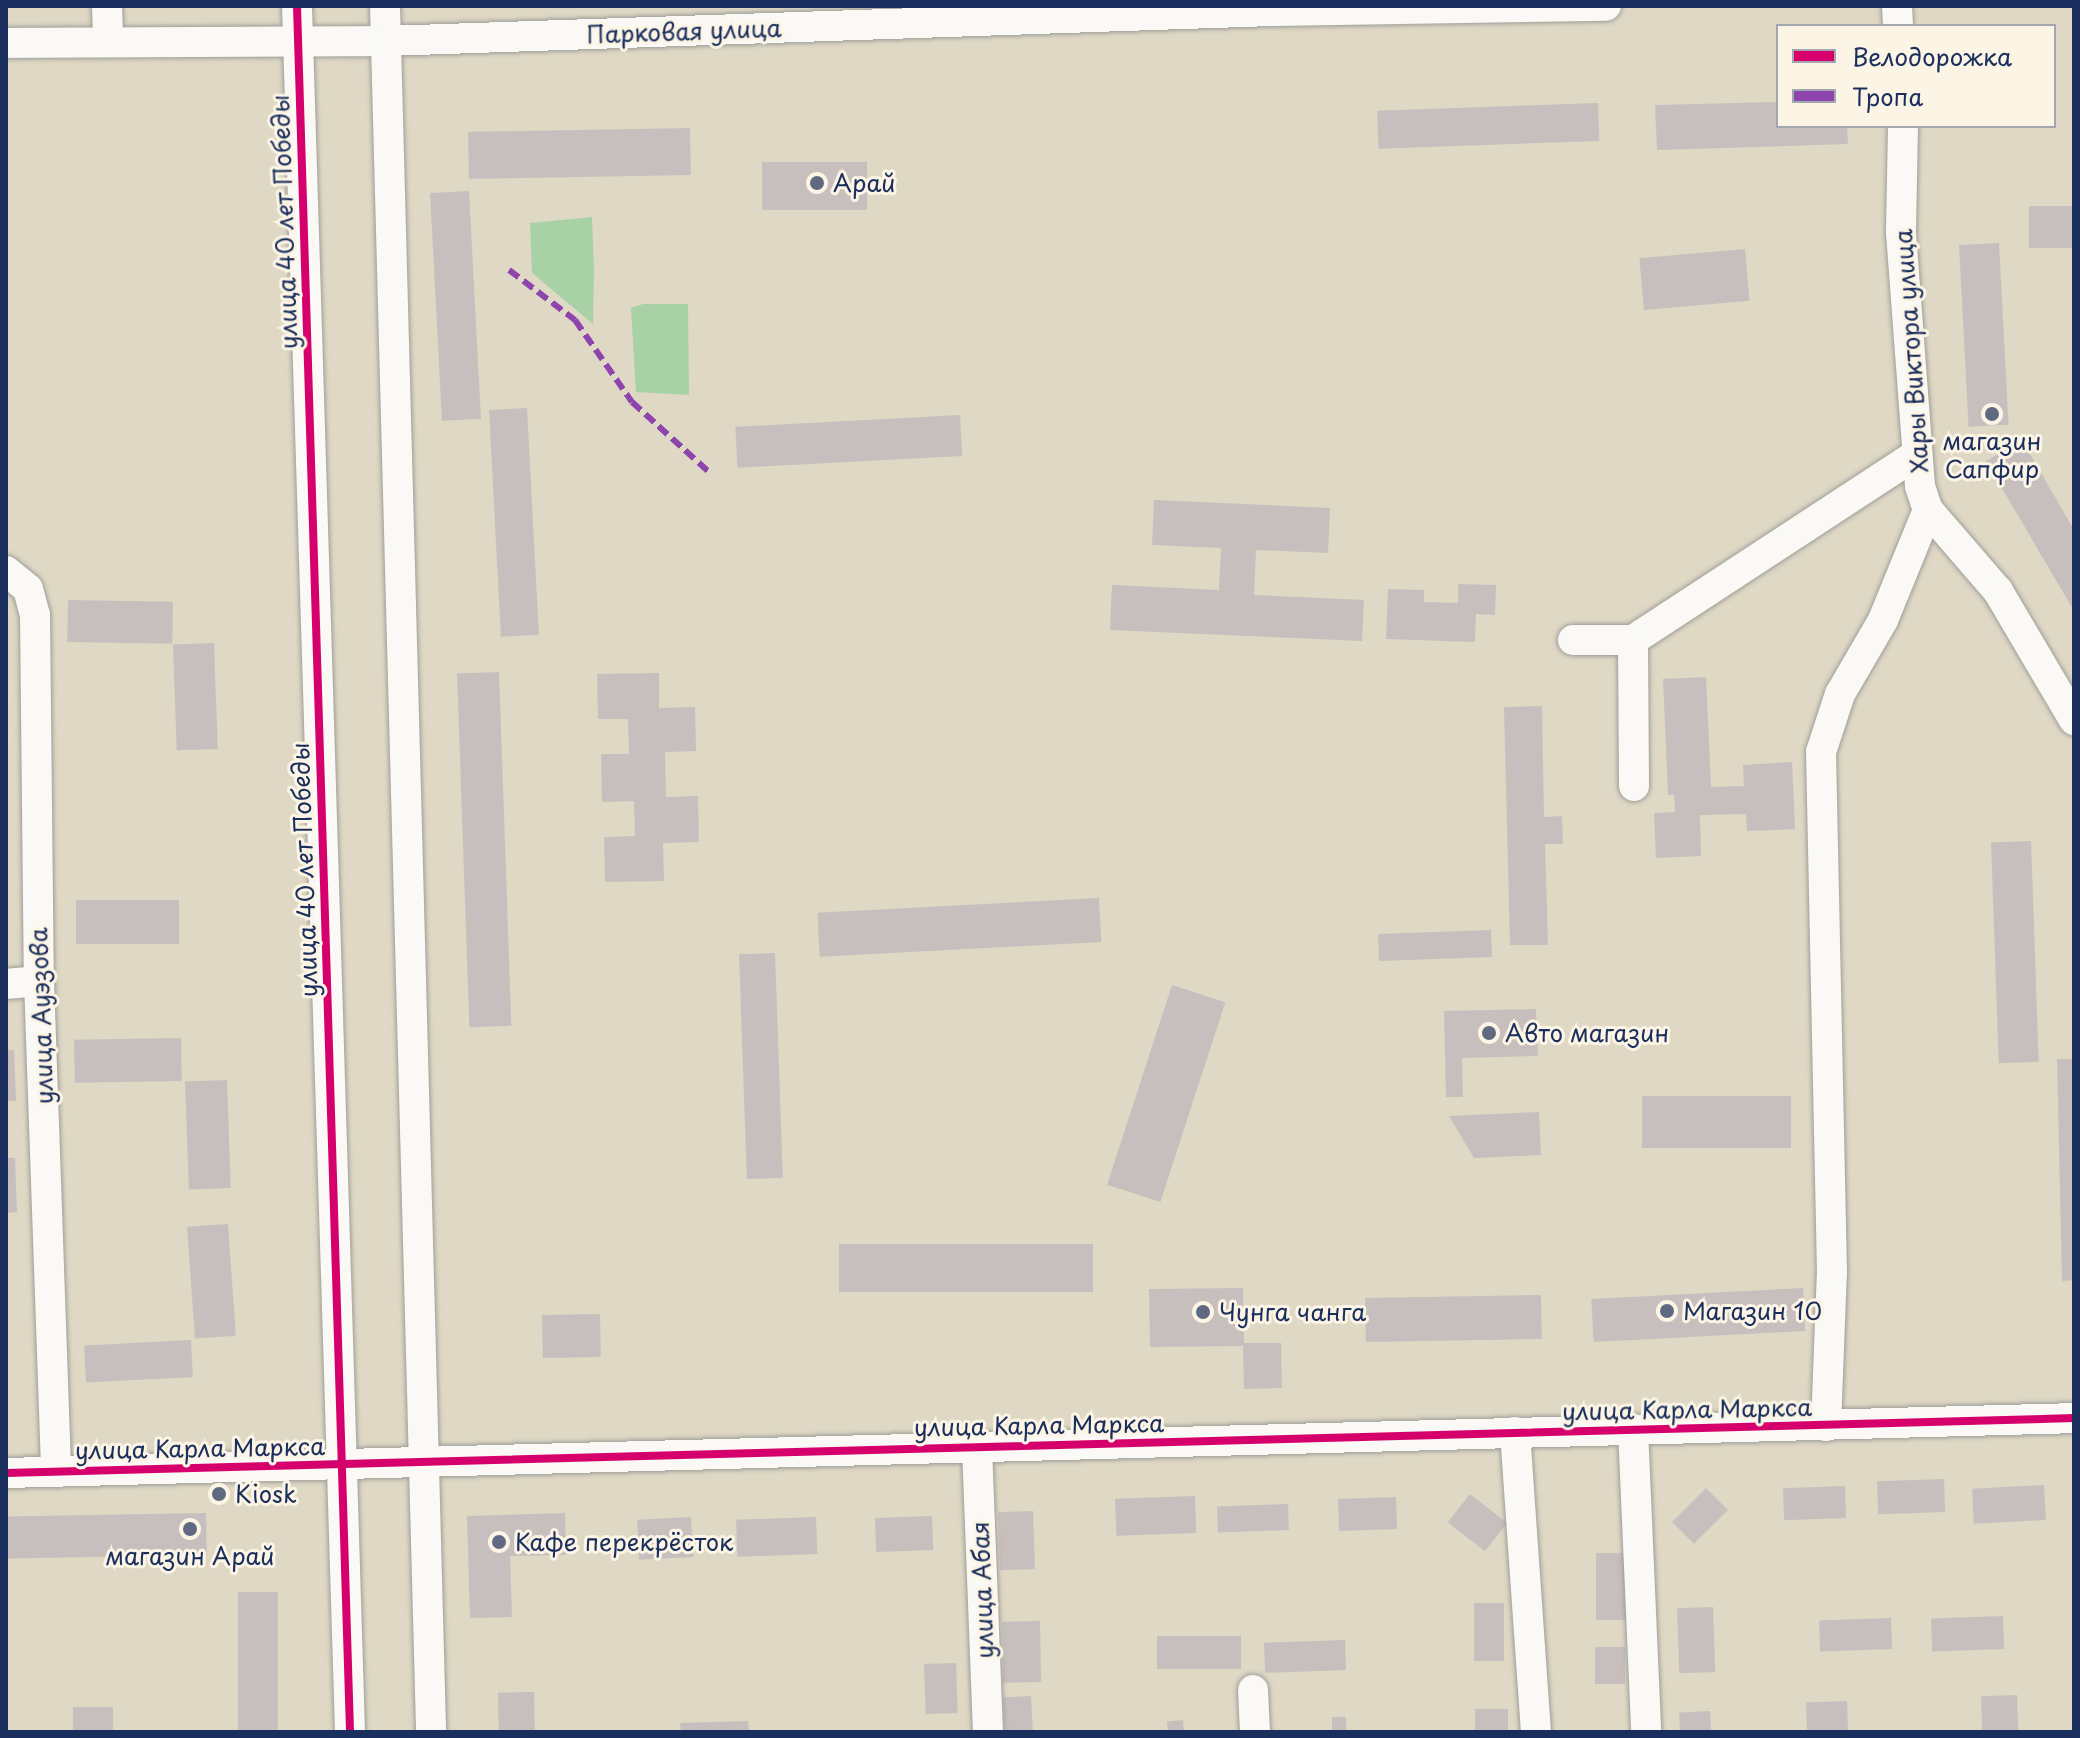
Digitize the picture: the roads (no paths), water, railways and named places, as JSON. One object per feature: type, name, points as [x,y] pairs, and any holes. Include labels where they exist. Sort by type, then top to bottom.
[{"type":"street","points":[[107,6],[108,42]]},
{"type":"street","name":"улица 40 лет Победы","points":[[297,6],[350,1732]]},
{"type":"street","points":[[385,6],[431,1732]]},
{"type":"street","name":"Парковая улица","points":[[298,39],[386,41],[724,18],[1273,8],[1606,6]]},
{"type":"street","points":[[6,43],[298,39]]},
{"type":"street","name":"Хары Виктора улица","points":[[1903,128],[1906,185],[1901,233],[1916,455],[1928,510],[1998,591],[2074,720]]},
{"type":"street","points":[[1573,640],[1633,640],[1916,455]]},
{"type":"street","points":[[1826,1426],[1832,1273],[1821,752],[1840,694],[1883,620],[1928,510]]},
{"type":"street","name":"улица Ауэзова","points":[[6,571],[28,589],[35,615],[39,981],[56,1472]]},
{"type":"street","points":[[1633,640],[1634,786]]},
{"type":"street","points":[[6,984],[39,981]]},
{"type":"street","name":"улица Карла Маркса","points":[[6,1473],[2074,1418]]},
{"type":"street","points":[[1633,1429],[1646,1732]]},
{"type":"street","points":[[1515,1432],[1536,1732]]},
{"type":"street","name":"улица Абая","points":[[977,1447],[988,1732]]},
{"type":"street","points":[[1253,1690],[1255,1732]]},
{"type":"place","name":"Арай","points":[[817,183]]},
{"type":"place","name":"магазин Сапфир","points":[[1992,414]]},
{"type":"place","name":"Авто магазин","points":[[1489,1033]]},
{"type":"place","name":"Магазин 10","points":[[1667,1311]]},
{"type":"place","name":"Чунга чанга","points":[[1203,1312]]},
{"type":"place","name":"Kiosk","points":[[219,1494]]},
{"type":"place","name":"магазин Арай","points":[[190,1529]]},
{"type":"place","name":"Кафе перекрёсток","points":[[499,1542]]}]
